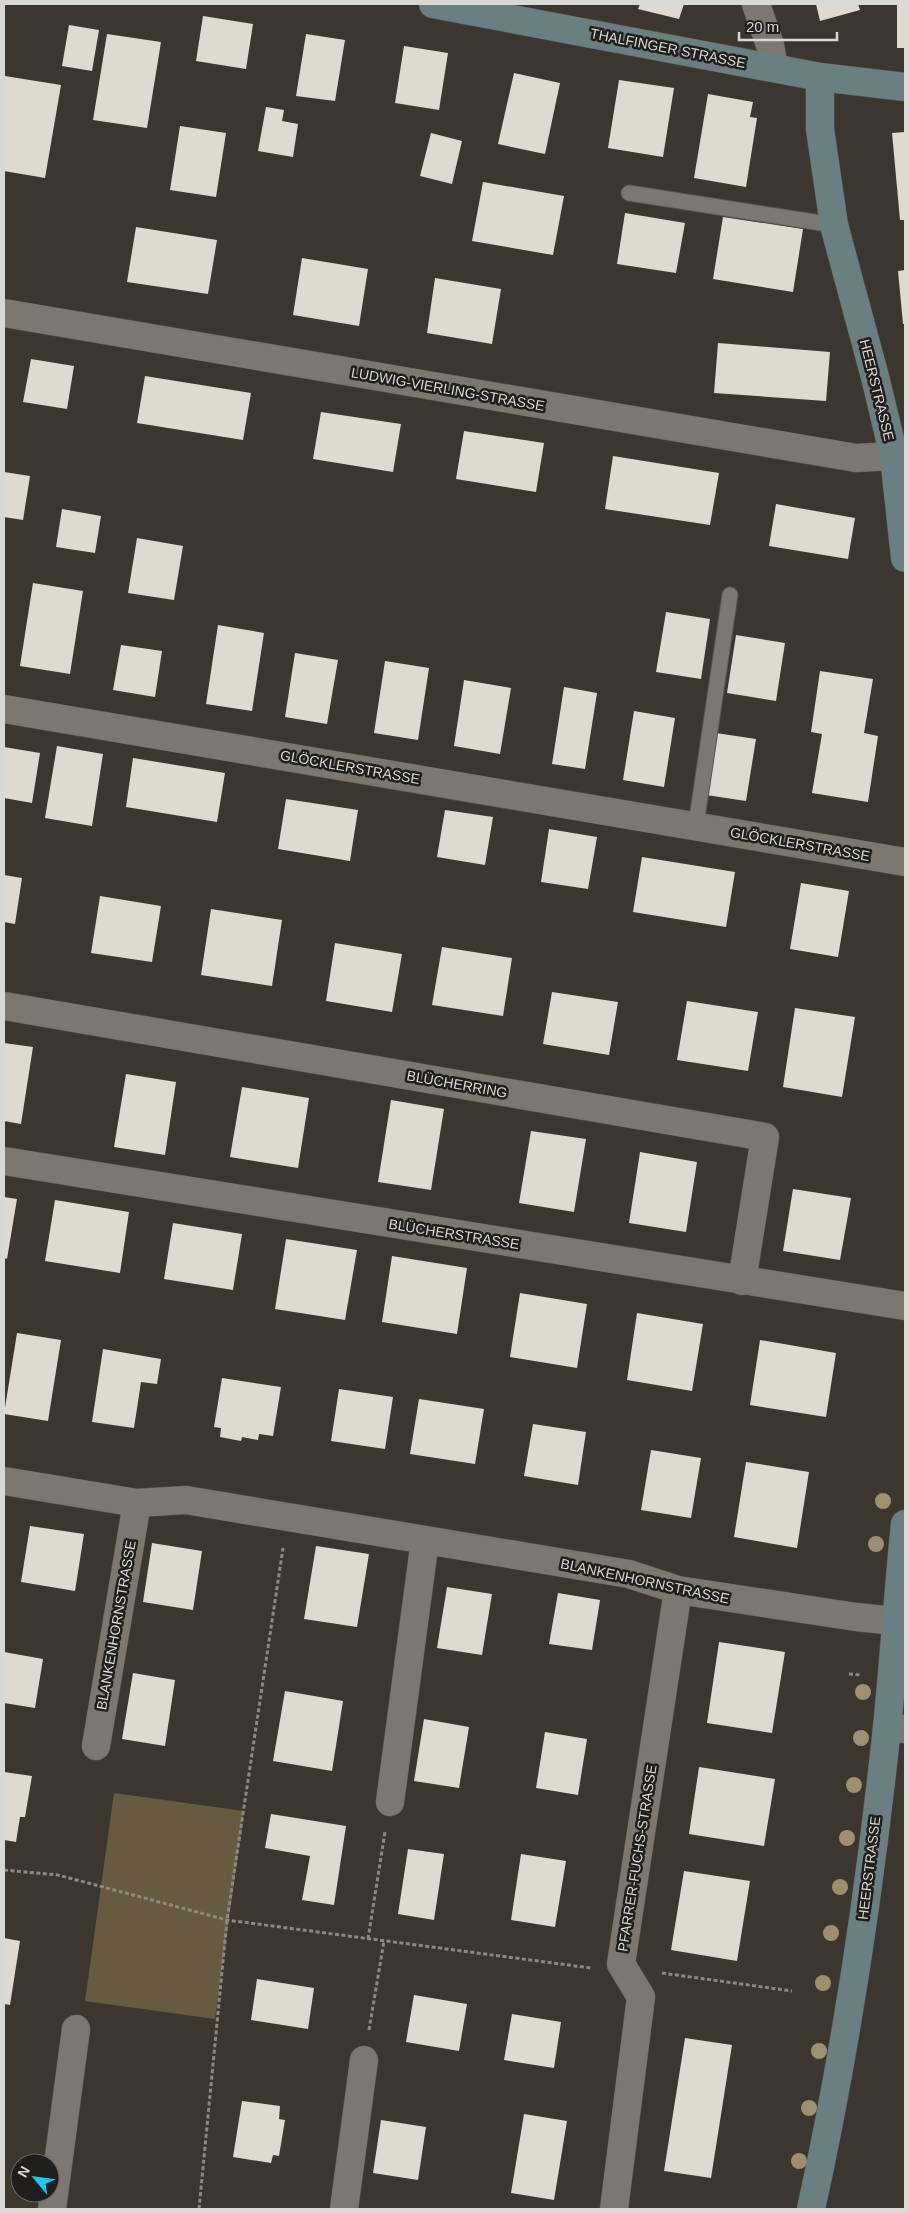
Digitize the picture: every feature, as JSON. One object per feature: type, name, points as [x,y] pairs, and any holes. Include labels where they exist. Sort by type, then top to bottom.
[{"type":"street","name":"THALFINGER STRASSE","points":[[432,4],[820,77],[905,87]]},
{"type":"street","points":[[756,4],[770,45],[774,68]]},
{"type":"street","name":"HEERSTRASSE","points":[[820,77],[820,129],[834,225],[876,377],[894,456],[905,558]]},
{"type":"street","name":"LUDWIG-VIERLING-STRASSE","points":[[4,313],[856,458],[894,456]]},
{"type":"street","name":"GLÖCKLERSTRASSE","points":[[4,708],[905,862]]},
{"type":"street","name":"BLÜCHERRING","points":[[4,1006],[765,1136],[742,1281]]},
{"type":"street","name":"BLÜCHERSTRASSE","points":[[4,1161],[905,1306]]},
{"type":"street","name":"BLANKENHORNSTRASSE","points":[[4,1481],[137,1503],[186,1500],[629,1574],[678,1590],[856,1618],[895,1621]]},
{"type":"street","name":"BLANKENHORNSTRASSE","points":[[96,1746],[137,1503]]},
{"type":"street","name":"HEERSTRASSE","points":[[811,2209],[847,2024],[864,1908],[896,1728],[895,1621],[905,1524]]},
{"type":"street","points":[[390,1802],[425,1540]]},
{"type":"street","name":"PFARRER-FUCHS-STRASSE","points":[[614,2209],[641,1996],[620,1964],[678,1590]]},
{"type":"street","points":[[52,2209],[76,2029]]},
{"type":"street","points":[[344,2209],[364,2060]]},
{"type":"lane","points":[[629,193],[834,225]]},
{"type":"lane","points":[[696,825],[730,595]]},
{"type":"path","points":[[199,2209],[227,1920],[287,1516]]},
{"type":"path","points":[[368,1939],[390,1802]]},
{"type":"path","points":[[4,1870],[58,1875],[227,1920],[626,1972],[651,1972],[792,1991]]},
{"type":"path","points":[[364,2060],[384,1941]]},
{"type":"shaded area","points":[[114,1793],[244,1811],[215,2019],[85,2001]]},
{"type":"building","points":[[640,4],[684,4],[679,19],[638,9]]},
{"type":"building","points":[[816,4],[858,4],[860,10],[820,21]]},
{"type":"building","points":[[897,4],[905,4],[905,48],[897,48]]},
{"type":"building","points":[[203,16],[253,24],[246,69],[196,61]]},
{"type":"building","points":[[69,25],[99,30],[92,71],[62,66]]},
{"type":"building","points":[[107,34],[161,42],[147,128],[93,120]]},
{"type":"building","points":[[306,34],[345,40],[335,101],[296,96]]},
{"type":"building","points":[[404,46],[448,53],[439,110],[395,103]]},
{"type":"building","points":[[514,73],[560,83],[545,154],[498,144]]},
{"type":"building","points":[[5,76],[61,85],[45,178],[4,171]]},
{"type":"building","points":[[619,80],[674,88],[663,157],[608,148]]},
{"type":"building","points":[[708,94],[753,102],[750,117],[757,118],[746,187],[694,178]]},
{"type":"building","points":[[266,107],[284,110],[282,121],[298,124],[293,157],[258,151]]},
{"type":"building","points":[[180,126],[226,133],[216,197],[170,190]]},
{"type":"building","points":[[905,132],[905,220],[900,220],[892,133]]},
{"type":"building","points":[[431,133],[462,141],[452,184],[420,176]]},
{"type":"building","points":[[483,182],[564,196],[553,255],[472,241]]},
{"type":"building","points":[[625,213],[685,223],[676,273],[617,264]]},
{"type":"building","points":[[723,217],[803,229],[793,292],[713,279]]},
{"type":"building","points":[[136,227],[217,240],[208,294],[127,282]]},
{"type":"building","points":[[302,258],[368,269],[359,326],[293,315]]},
{"type":"building","points":[[905,270],[905,324],[903,324],[898,271]]},
{"type":"building","points":[[435,278],[501,289],[492,344],[427,333]]},
{"type":"building","points":[[718,343],[830,352],[826,401],[714,393]]},
{"type":"building","points":[[31,359],[74,366],[67,409],[23,402]]},
{"type":"building","points":[[145,376],[251,393],[243,440],[137,423]]},
{"type":"building","points":[[321,412],[401,424],[393,472],[313,459]]},
{"type":"building","points":[[464,431],[544,443],[536,492],[456,479]]},
{"type":"building","points":[[613,456],[719,473],[710,525],[605,509]]},
{"type":"building","points":[[4,472],[30,476],[23,520],[4,517]]},
{"type":"building","points":[[776,504],[855,518],[848,559],[769,546]]},
{"type":"building","points":[[62,509],[101,516],[95,553],[56,547]]},
{"type":"building","points":[[137,538],[183,546],[174,600],[128,593]]},
{"type":"building","points":[[33,583],[83,591],[70,674],[20,666]]},
{"type":"building","points":[[666,612],[710,619],[701,679],[656,672]]},
{"type":"building","points":[[218,625],[264,633],[252,711],[206,704]]},
{"type":"building","points":[[736,635],[785,643],[776,701],[727,693]]},
{"type":"building","points":[[121,645],[162,651],[155,697],[113,690]]},
{"type":"building","points":[[295,653],[338,660],[327,724],[285,717]]},
{"type":"building","points":[[385,661],[429,668],[418,740],[374,733]]},
{"type":"building","points":[[820,671],[873,679],[864,733],[878,736],[868,802],[812,793],[822,734],[811,732]]},
{"type":"building","points":[[464,680],[511,688],[500,754],[454,746]]},
{"type":"building","points":[[564,687],[597,693],[585,769],[552,764]]},
{"type":"building","points":[[634,711],[675,718],[664,787],[623,780]]},
{"type":"building","points":[[716,733],[756,739],[746,801],[706,795]]},
{"type":"building","points":[[57,746],[103,754],[92,826],[45,818]]},
{"type":"building","points":[[4,747],[40,753],[32,803],[4,798]]},
{"type":"building","points":[[133,758],[225,773],[217,822],[126,807]]},
{"type":"building","points":[[286,799],[358,810],[350,861],[278,849]]},
{"type":"building","points":[[445,810],[493,817],[485,865],[437,857]]},
{"type":"building","points":[[549,829],[597,837],[588,889],[541,882]]},
{"type":"building","points":[[642,857],[735,872],[726,927],[633,912]]},
{"type":"building","points":[[4,875],[22,878],[15,924],[4,922]]},
{"type":"building","points":[[801,883],[849,891],[838,957],[790,949]]},
{"type":"building","points":[[100,896],[161,906],[152,962],[91,953]]},
{"type":"building","points":[[211,909],[282,920],[272,986],[201,975]]},
{"type":"building","points":[[335,943],[402,954],[392,1012],[326,1001]]},
{"type":"building","points":[[442,947],[512,958],[503,1016],[432,1005]]},
{"type":"building","points":[[552,992],[618,1002],[609,1055],[543,1044]]},
{"type":"building","points":[[687,1001],[758,1012],[748,1071],[677,1060]]},
{"type":"building","points":[[795,1008],[855,1017],[842,1097],[783,1087]]},
{"type":"building","points":[[4,1043],[33,1047],[21,1124],[4,1121]]},
{"type":"building","points":[[126,1074],[176,1082],[165,1155],[114,1147]]},
{"type":"building","points":[[242,1087],[309,1098],[298,1168],[230,1157]]},
{"type":"building","points":[[391,1100],[444,1109],[431,1190],[378,1182]]},
{"type":"building","points":[[531,1131],[586,1139],[574,1212],[519,1203]]},
{"type":"building","points":[[640,1152],[697,1162],[686,1232],[629,1223]]},
{"type":"building","points":[[793,1189],[851,1198],[840,1260],[783,1251]]},
{"type":"building","points":[[4,1197],[17,1199],[7,1259],[4,1258]]},
{"type":"building","points":[[55,1200],[129,1212],[120,1273],[45,1261]]},
{"type":"building","points":[[173,1223],[242,1234],[233,1290],[164,1279]]},
{"type":"building","points":[[286,1239],[357,1250],[345,1320],[275,1309]]},
{"type":"building","points":[[392,1256],[467,1268],[457,1334],[382,1322]]},
{"type":"building","points":[[520,1293],[587,1304],[577,1368],[510,1357]]},
{"type":"building","points":[[637,1313],[703,1324],[692,1391],[627,1380]]},
{"type":"building","points":[[17,1333],[61,1340],[48,1421],[4,1414]]},
{"type":"building","points":[[760,1340],[836,1353],[826,1417],[750,1405]]},
{"type":"building","points":[[103,1349],[161,1359],[157,1384],[141,1382],[134,1428],[92,1422]]},
{"type":"building","points":[[222,1378],[281,1387],[273,1436],[259,1434],[258,1440],[242,1437],[241,1441],[220,1437],[221,1428],[214,1427]]},
{"type":"building","points":[[339,1389],[393,1397],[385,1449],[331,1441]]},
{"type":"building","points":[[419,1399],[484,1409],[475,1464],[410,1454]]},
{"type":"building","points":[[533,1424],[586,1432],[578,1485],[524,1476]]},
{"type":"building","points":[[651,1450],[701,1458],[691,1518],[641,1510]]},
{"type":"building","points":[[746,1462],[809,1472],[797,1548],[734,1537]]},
{"type":"building","points":[[30,1526],[84,1534],[75,1591],[21,1582]]},
{"type":"building","points":[[152,1543],[202,1551],[193,1610],[143,1602]]},
{"type":"building","points":[[316,1546],[369,1554],[357,1627],[304,1619]]},
{"type":"building","points":[[447,1587],[492,1594],[482,1655],[437,1648]]},
{"type":"building","points":[[558,1593],[600,1600],[592,1650],[549,1644]]},
{"type":"building","points":[[719,1642],[785,1652],[772,1733],[707,1723]]},
{"type":"building","points":[[4,1652],[43,1659],[35,1708],[4,1703]]},
{"type":"building","points":[[133,1673],[175,1680],[165,1746],[122,1739]]},
{"type":"building","points":[[285,1691],[343,1701],[332,1771],[273,1761]]},
{"type":"building","points":[[424,1719],[469,1727],[459,1788],[414,1781]]},
{"type":"building","points":[[545,1732],[587,1739],[578,1795],[536,1788]]},
{"type":"building","points":[[699,1767],[775,1779],[764,1846],[689,1834]]},
{"type":"building","points":[[4,1772],[32,1776],[25,1817],[20,1817],[16,1842],[4,1840]]},
{"type":"building","points":[[271,1814],[346,1826],[334,1905],[302,1900],[310,1856],[265,1848]]},
{"type":"building","points":[[408,1849],[444,1854],[434,1920],[398,1914]]},
{"type":"building","points":[[521,1854],[566,1861],[555,1927],[511,1920]]},
{"type":"building","points":[[684,1871],[750,1881],[737,1961],[671,1950]]},
{"type":"building","points":[[4,1938],[20,1941],[10,2005],[4,2004]]},
{"type":"building","points":[[257,1979],[314,1988],[308,2029],[251,2020]]},
{"type":"building","points":[[414,1995],[467,2004],[459,2051],[406,2042]]},
{"type":"building","points":[[512,2014],[561,2022],[554,2068],[504,2060]]},
{"type":"building","points":[[685,2038],[732,2045],[711,2178],[664,2171]]},
{"type":"building","points":[[242,2101],[280,2106],[279,2119],[285,2120],[279,2156],[273,2155],[271,2163],[233,2157]]},
{"type":"building","points":[[524,2114],[567,2121],[554,2200],[511,2193]]},
{"type":"building","points":[[381,2120],[426,2127],[418,2180],[373,2173]]}]
